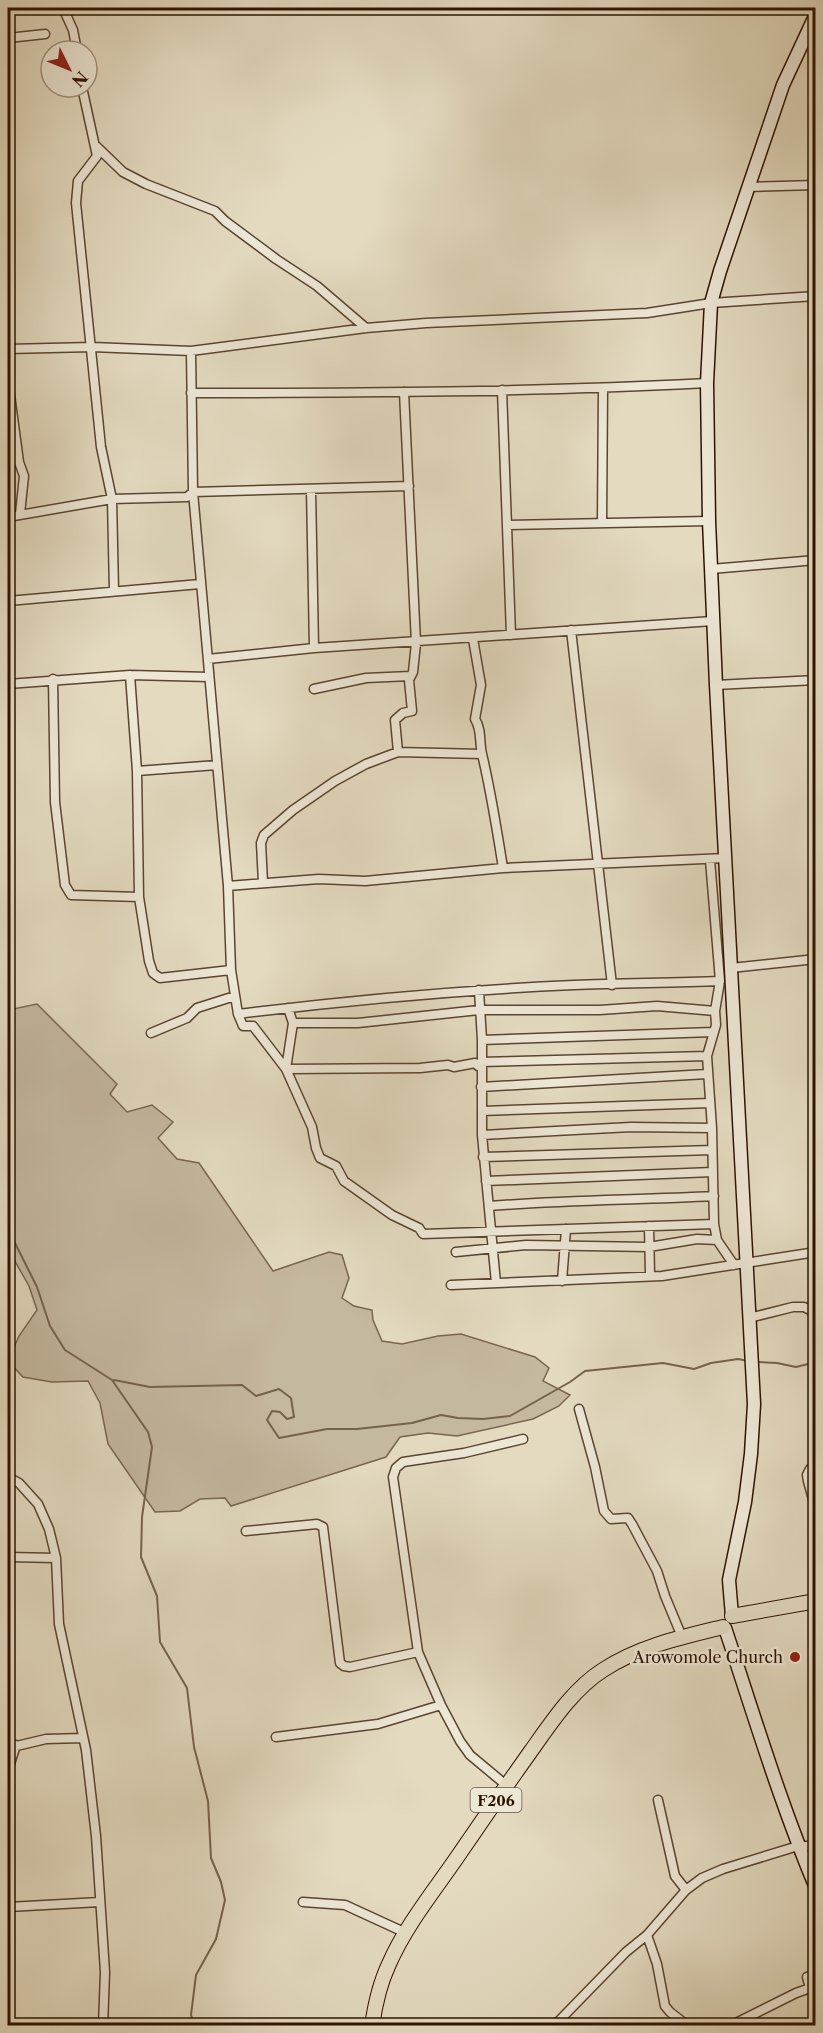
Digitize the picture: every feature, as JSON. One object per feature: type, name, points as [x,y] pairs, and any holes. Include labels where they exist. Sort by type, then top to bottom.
[{"type":"main road","points":[[816,14],[783,86],[720,271],[711,303],[707,383],[713,621],[731,968],[741,1263],[750,1318],[754,1404],[745,1502],[732,1562],[728,1622],[735,1658],[759,1738],[798,1846],[816,1888]]},
{"type":"main road","name":"F206","points":[[372,2025],[381,1986],[389,1964],[406,1933],[506,1785],[544,1733],[590,1680],[618,1661],[648,1648],[760,1610],[816,1601]]},
{"type":"street","points":[[63,8],[74,30],[75,39]]},
{"type":"street","points":[[8,38],[45,34]]},
{"type":"street","points":[[85,99],[97,156],[85,169],[76,190],[101,447],[112,499],[114,591]]},
{"type":"street","points":[[96,146],[123,172],[146,184],[215,211],[268,253],[317,286],[366,328]]},
{"type":"street","points":[[748,187],[816,185]]},
{"type":"street","points":[[8,349],[92,348],[191,351],[366,328],[647,313],[711,303],[816,296]]},
{"type":"street","points":[[191,351],[193,492],[228,886],[231,970],[235,996],[243,1026],[253,1026],[286,1069],[312,1127],[320,1158],[336,1166],[344,1181],[392,1215],[419,1228],[423,1234],[714,1224]]},
{"type":"street","points":[[8,380],[19,462],[24,476],[20,514]]},
{"type":"street","points":[[191,393],[404,392],[603,388],[707,383]]},
{"type":"street","points":[[602,522],[603,388]]},
{"type":"street","points":[[502,390],[511,635]]},
{"type":"street","points":[[399,752],[395,720],[403,713],[412,711],[409,680],[413,672],[416,643],[404,392]]},
{"type":"street","points":[[8,517],[112,499],[186,497],[193,492],[409,486]]},
{"type":"street","points":[[311,489],[314,648]]},
{"type":"street","points":[[508,525],[710,521]]},
{"type":"street","points":[[711,569],[816,560]]},
{"type":"street","points":[[8,601],[200,584]]},
{"type":"street","points":[[208,659],[314,648],[416,643],[713,621]]},
{"type":"street","points":[[571,630],[612,984]]},
{"type":"street","points":[[473,639],[481,685],[475,719],[480,727],[482,754],[487,770],[503,868]]},
{"type":"street","points":[[8,684],[130,675],[209,677]]},
{"type":"street","points":[[130,675],[137,771],[139,897],[153,973],[160,978],[169,978],[231,970]]},
{"type":"street","points":[[314,689],[366,678],[410,676]]},
{"type":"street","points":[[53,680],[55,802],[64,885],[71,895],[139,897]]},
{"type":"street","points":[[716,685],[816,680]]},
{"type":"street","points":[[262,883],[261,843],[264,835],[273,825],[335,781],[366,764],[399,752],[482,754]]},
{"type":"street","points":[[137,771],[217,765]]},
{"type":"street","points":[[228,886],[326,878],[365,881],[503,868],[726,858]]},
{"type":"street","points":[[710,860],[720,981],[715,1011],[716,1025],[707,1056],[712,1128],[714,1224],[717,1240],[741,1263]]},
{"type":"street","points":[[731,968],[816,959]]},
{"type":"street","points":[[238,1014],[479,990],[720,981]]},
{"type":"street","points":[[479,990],[482,1040],[483,1157],[496,1283]]},
{"type":"street","points":[[151,1034],[187,1018],[197,1008],[235,996]]},
{"type":"street","points":[[293,1023],[358,1023],[479,1010],[600,1010],[657,1006],[715,1011]]},
{"type":"street","points":[[286,1069],[293,1023],[288,1008]]},
{"type":"street","points":[[482,1040],[713,1032]]},
{"type":"street","points":[[286,1069],[420,1068],[448,1065],[454,1067],[470,1062],[478,1066],[481,1062],[707,1056]]},
{"type":"street","points":[[481,1087],[707,1074]]},
{"type":"street","points":[[482,1111],[710,1103]]},
{"type":"street","points":[[482,1135],[631,1127],[712,1128]]},
{"type":"street","points":[[483,1157],[712,1150]]},
{"type":"street","points":[[486,1181],[713,1172]]},
{"type":"street","points":[[489,1206],[563,1200],[623,1201],[714,1196]]},
{"type":"street","points":[[649,1226],[650,1275]]},
{"type":"street","points":[[562,1281],[566,1229]]},
{"type":"street","points":[[456,1252],[526,1245],[649,1246],[697,1239],[717,1240]]},
{"type":"street","points":[[451,1285],[662,1276],[816,1252]]},
{"type":"street","points":[[750,1318],[804,1306],[816,1313]]},
{"type":"street","points":[[579,1408],[604,1511],[611,1519],[625,1516],[632,1524],[657,1571],[665,1596],[684,1636]]},
{"type":"street","points":[[506,1785],[470,1755],[460,1741],[441,1705],[418,1652],[393,1477],[396,1468],[403,1462],[464,1453],[523,1439]]},
{"type":"street","points":[[816,1468],[810,1469],[807,1475],[816,1510]]},
{"type":"street","points":[[8,1477],[20,1483],[38,1504],[49,1529],[56,1558],[59,1624],[83,1738],[96,1836],[105,1972],[103,2025]]},
{"type":"street","points":[[246,1531],[317,1524],[324,1527],[340,1664],[350,1666],[418,1652]]},
{"type":"street","points":[[8,1557],[56,1558]]},
{"type":"street","points":[[276,1737],[378,1724],[441,1705]]},
{"type":"street","points":[[8,1770],[12,1746],[46,1739],[83,1738]]},
{"type":"street","points":[[658,1800],[675,1876],[686,1890]]},
{"type":"street","points":[[555,2025],[626,1952],[646,1935],[686,1890],[702,1878],[723,1869],[798,1846],[816,1846]]},
{"type":"street","points":[[8,1907],[100,1902]]},
{"type":"street","points":[[303,1902],[345,1905],[406,1933]]},
{"type":"street","points":[[646,1935],[657,1964],[665,2006],[688,2025]]},
{"type":"street","points":[[730,2025],[810,1988],[807,1977],[816,1974]]},
{"type":"shaded area","points":[[37,1004],[117,1084],[110,1094],[127,1112],[152,1105],[173,1122],[158,1138],[177,1159],[199,1163],[273,1271],[329,1252],[342,1255],[349,1278],[342,1298],[354,1306],[372,1310],[373,1320],[382,1341],[402,1344],[438,1336],[461,1334],[535,1357],[549,1368],[543,1381],[570,1395],[559,1406],[533,1419],[457,1436],[428,1433],[400,1437],[386,1457],[231,1506],[225,1498],[200,1499],[180,1511],[155,1512],[108,1444],[100,1403],[88,1381],[52,1382],[23,1377],[8,1361],[19,1336],[37,1310],[29,1286],[8,1249],[8,1010]]},
{"type":"waterway","points":[[8,991],[13,1012],[8,1033]]},
{"type":"waterway","points":[[8,1229],[37,1287],[50,1326],[65,1350],[112,1380],[148,1432],[152,1447],[142,1517],[141,1557],[157,1596],[160,1642],[187,1688],[194,1747],[208,1801],[211,1858],[221,1882],[225,1900],[216,1939],[196,1975],[191,2015],[195,2026]]},
{"type":"waterway","points":[[114,1380],[150,1387],[242,1385],[256,1396],[279,1389],[291,1398],[294,1417],[287,1419],[280,1412],[272,1411],[267,1420],[279,1438],[327,1429],[357,1429],[412,1423],[441,1415],[483,1419],[510,1416],[585,1371],[663,1363],[694,1369],[711,1363],[738,1359],[748,1361]]},
{"type":"waterway","points":[[757,1362],[796,1367],[816,1362]]},
{"type":"place","name":"Arowomole Church","points":[[795,1657]]}]
